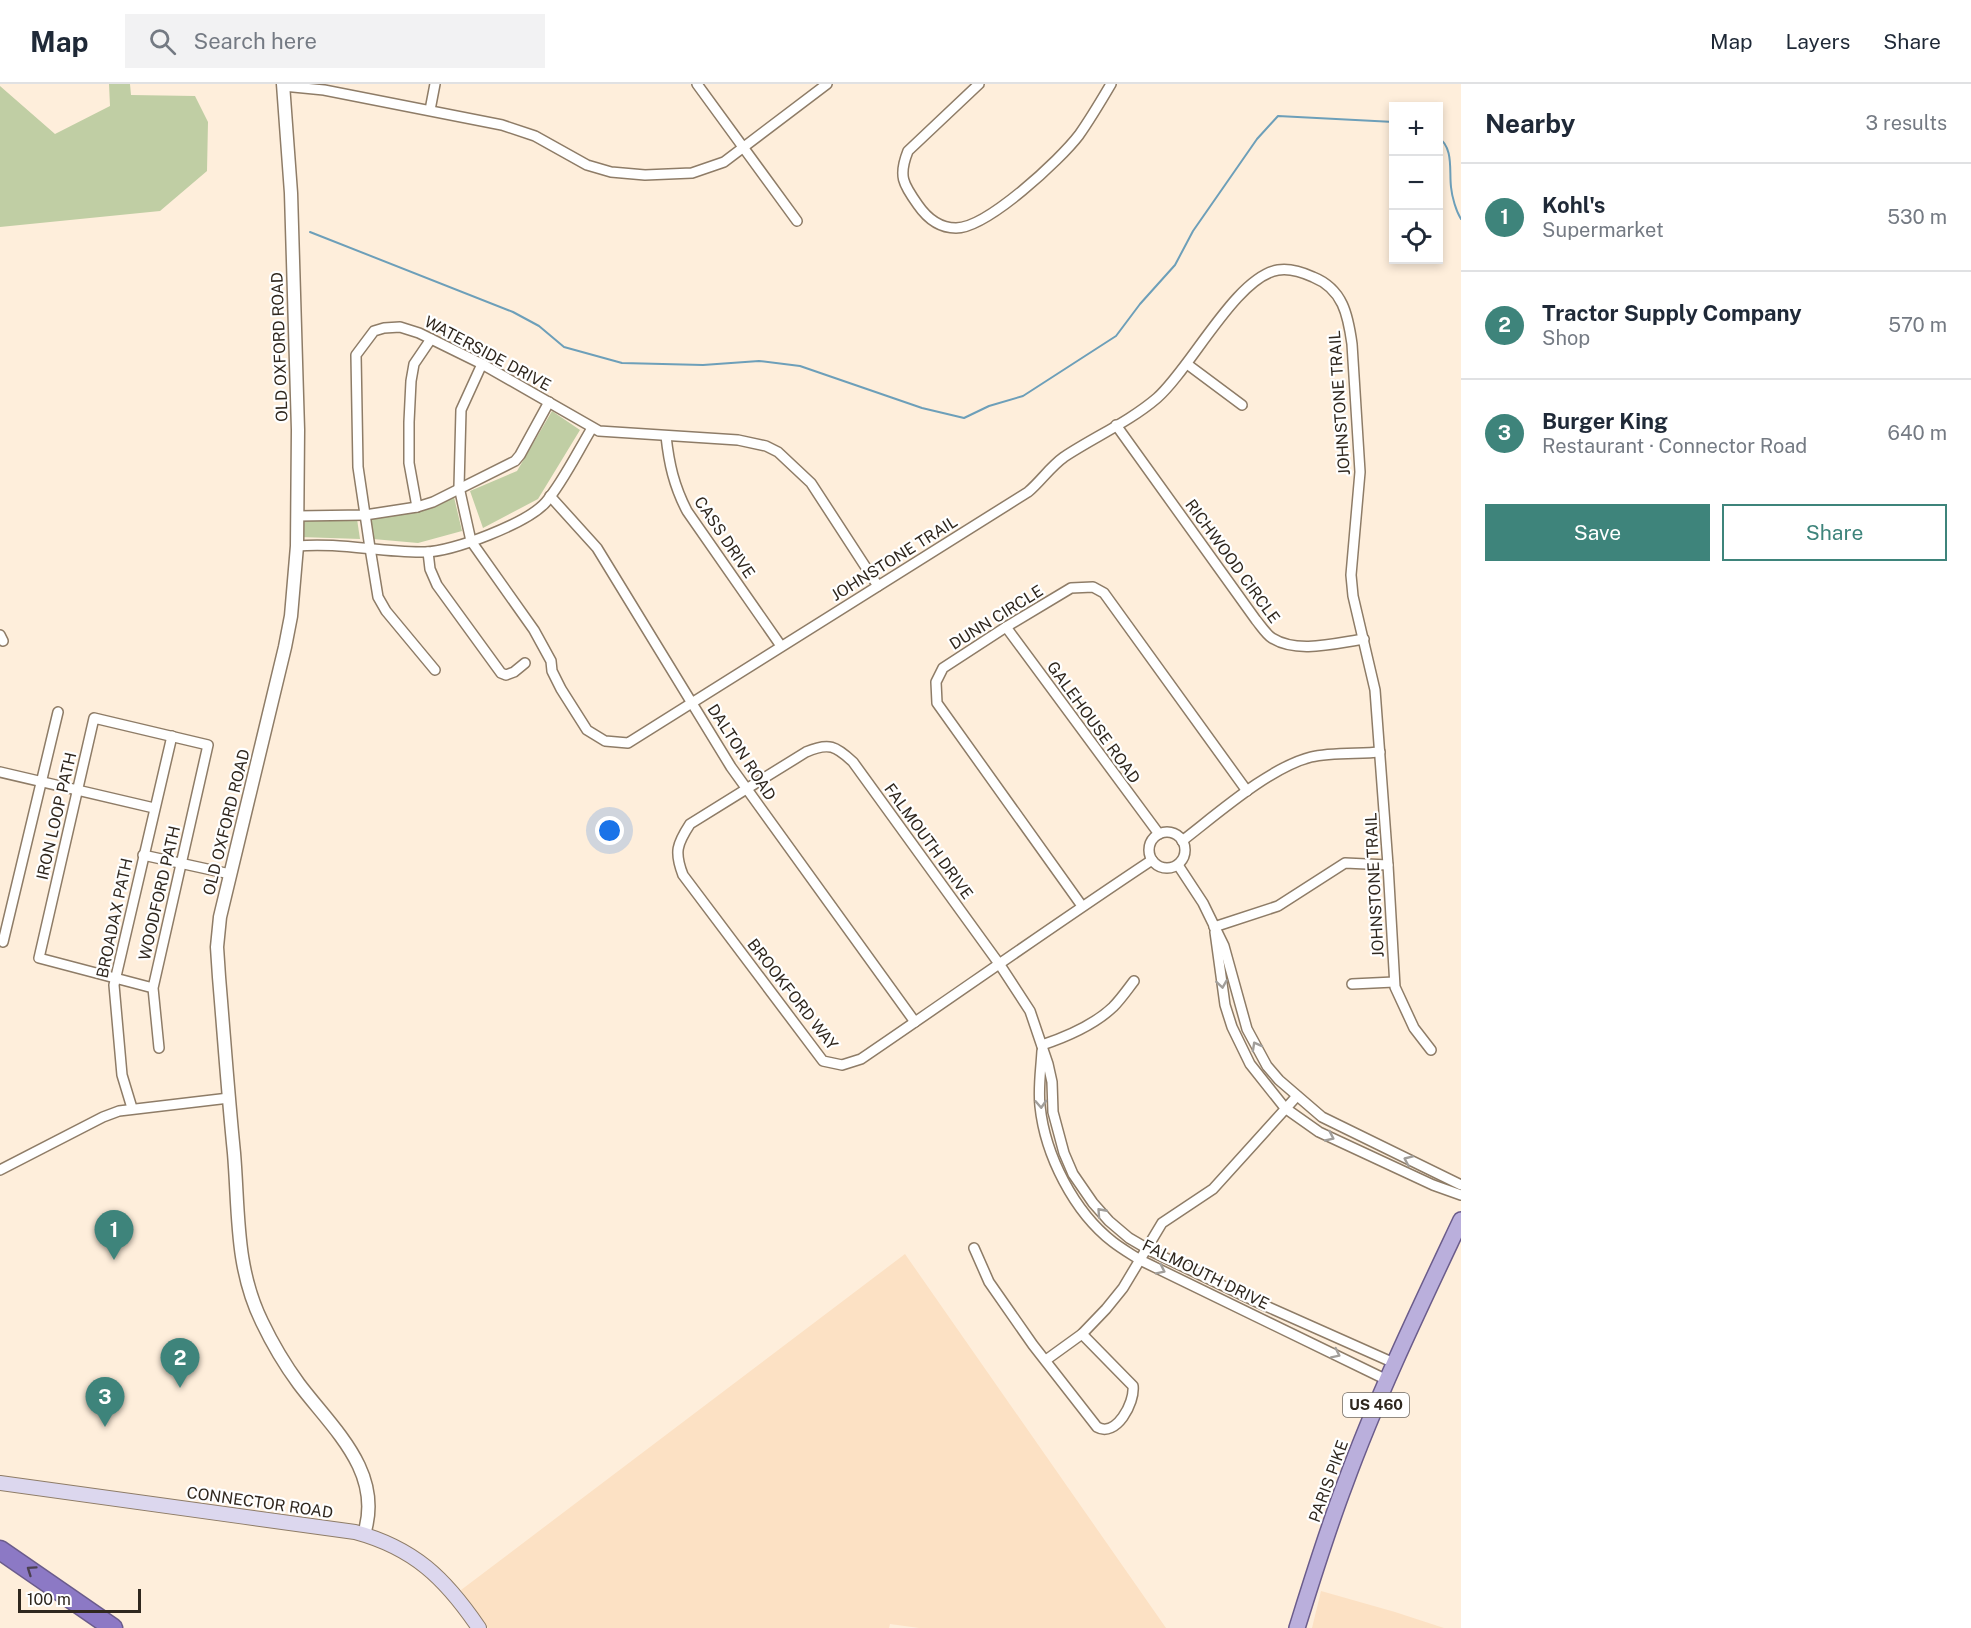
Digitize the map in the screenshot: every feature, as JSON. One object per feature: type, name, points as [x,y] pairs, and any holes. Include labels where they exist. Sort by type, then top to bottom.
[{"type":"highway","points":[[0,1550],[113,1628]]},
{"type":"main road","name":"PARIS PIKE","points":[[1297,1628],[1345,1484],[1394,1363],[1461,1220]]},
{"type":"main road","name":"CONNECTOR ROAD","points":[[0,1484],[364,1534],[397,1547],[430,1569],[465,1607],[479,1628]]},
{"type":"street","points":[[430,110],[435,84]]},
{"type":"street","points":[[697,84],[797,222]]},
{"type":"street","points":[[283,85],[324,90],[502,125],[535,136],[587,165],[611,172],[645,175],[692,173],[724,162],[827,84]]},
{"type":"street","points":[[979,84],[908,151],[903,163],[901,174],[906,188],[924,213],[936,223],[946,227],[958,228],[973,224],[1015,198],[1079,135],[1111,84]]},
{"type":"street","name":"OLD OXFORD ROAD","points":[[283,85],[291,209],[298,430],[297,546],[291,616],[285,647],[249,803],[240,829],[220,917],[217,946],[239,1237],[247,1288],[264,1327],[290,1370],[359,1463],[367,1484],[368,1494],[364,1534]]},
{"type":"street","name":"JOHNSTONE TRAIL","points":[[471,541],[534,630],[548,654],[552,671],[561,689],[587,730],[605,741],[628,743],[1028,492],[1054,465],[1156,398],[1187,364],[1239,295],[1260,276],[1277,270],[1290,270],[1321,280],[1344,304],[1352,344],[1360,472],[1351,574],[1353,596],[1375,690],[1394,982],[1414,1028],[1431,1050]]},
{"type":"street","name":"WATERSIDE DRIVE","points":[[435,670],[386,611],[378,597],[365,515],[358,466],[356,355],[374,331],[384,328],[400,327],[483,364],[592,429],[609,433],[738,440],[765,446],[778,452],[812,483],[879,586]]},
{"type":"street","points":[[417,507],[410,463],[411,381],[414,364],[431,339]]},
{"type":"street","points":[[471,541],[460,490],[461,410],[483,364]]},
{"type":"street","points":[[1187,364],[1242,405]]},
{"type":"street","points":[[297,516],[365,515],[417,507],[460,490],[515,461],[549,402]]},
{"type":"street","name":"RICHWOOD CIRCLE","points":[[1116,426],[1270,637],[1290,646],[1364,639]]},
{"type":"street","points":[[297,546],[317,544],[428,552],[471,541],[522,520],[536,511],[550,496],[592,429]]},
{"type":"street","name":"CASS DRIVE","points":[[666,436],[676,491],[687,511],[782,646]]},
{"type":"street","name":"DALTON ROAD","points":[[550,496],[597,548],[731,767],[915,1022]]},
{"type":"street","points":[[428,552],[430,569],[437,585],[501,673],[506,675],[514,672],[525,663]]},
{"type":"street","name":"DUNN CIRCLE","points":[[1082,906],[937,703],[936,682],[943,668],[1071,588],[1093,587],[1104,593],[1247,791]]},
{"type":"street","name":"GALEHOUSE ROAD","points":[[1006,627],[1159,834]]},
{"type":"street","points":[[3,942],[58,712]]},
{"type":"street","name":"IRON LOOP PATH","points":[[115,979],[39,958],[94,718],[208,745]]},
{"type":"street","name":"BROADAX PATH","points":[[132,1108],[125,1089],[118,1044],[115,979],[171,736]]},
{"type":"street","name":"WOODFORD PATH","points":[[159,1048],[153,988],[208,745]]},
{"type":"street","name":"FALMOUTH DRIVE","points":[[746,789],[806,752],[822,745],[840,750],[854,762],[1000,964],[1030,1011],[1052,1082],[1053,1112],[1064,1153],[1073,1174],[1109,1221],[1129,1238],[1146,1248],[1259,1303],[1394,1363]]},
{"type":"street","points":[[1182,841],[1247,791],[1287,767],[1311,757],[1380,752]]},
{"type":"street","points":[[0,772],[154,808]]},
{"type":"street","name":"BROOKFORD WAY","points":[[746,789],[690,824],[681,838],[677,851],[678,861],[683,875],[823,1061],[842,1065],[861,1059],[1152,860]]},
{"type":"street","points":[[1172,833],[1182,841],[1185,849],[1178,865],[1161,867],[1152,860],[1149,851],[1152,841],[1159,834],[1172,833]]},
{"type":"street","points":[[143,855],[230,874]]},
{"type":"street","points":[[1214,927],[1278,906],[1345,863],[1388,865]]},
{"type":"street","points":[[1178,865],[1203,903],[1230,964],[1245,1023],[1253,1043],[1279,1080],[1322,1117],[1461,1185]]},
{"type":"street","points":[[1214,927],[1225,1005],[1232,1028],[1250,1064],[1285,1108],[1319,1132],[1433,1185],[1461,1195]]},
{"type":"street","points":[[115,979],[153,988]]},
{"type":"street","points":[[1042,1045],[1071,1034],[1112,1008],[1134,981]]},
{"type":"street","points":[[1352,984],[1394,982]]},
{"type":"street","points":[[1232,1028],[1245,1023]]},
{"type":"street","name":"FALMOUTH DRIVE","points":[[1042,1045],[1040,1104],[1045,1136],[1068,1190],[1092,1221],[1112,1241],[1140,1260],[1387,1380]]},
{"type":"street","points":[[1046,1360],[1082,1334],[1106,1310],[1162,1223],[1213,1188],[1297,1096]]},
{"type":"street","points":[[0,1170],[103,1116],[132,1108],[229,1098]]},
{"type":"street","points":[[974,1248],[989,1282],[1033,1345],[1097,1427],[1103,1430],[1113,1427],[1122,1418],[1134,1394],[1133,1386],[1082,1334]]},
{"type":"shaded area","points":[[905,1254],[1166,1628],[919,1628],[890,1624],[889,1628],[488,1628],[461,1590]]},
{"type":"shaded area","points":[[1321,1591],[1395,1612],[1444,1628],[1312,1628]]},
{"type":"green space","points":[[109,84],[130,84],[131,95],[195,96],[208,122],[207,171],[160,211],[0,227],[0,86],[55,134],[110,106]]},
{"type":"green space","points":[[552,411],[580,430],[538,499],[483,528],[470,491],[517,471]]},
{"type":"green space","points":[[454,497],[462,531],[418,543],[373,539],[369,519],[417,511]]},
{"type":"green space","points":[[300,519],[357,519],[360,539],[300,537]]},
{"type":"waterway","points":[[310,232],[513,312],[539,326],[564,347],[622,363],[703,365],[759,361],[800,366],[922,408],[964,418],[989,406],[1023,396],[1116,336],[1140,304],[1175,265],[1193,231],[1257,139],[1278,116],[1389,122]]},
{"type":"waterway","points":[[1443,142],[1449,153],[1452,195],[1461,219]]},
{"type":"place","name":"Kohl's","points":[[114,1260]]},
{"type":"place","name":"Tractor Supply Company","points":[[180,1388]]},
{"type":"place","name":"Burger King","points":[[105,1427]]}]
